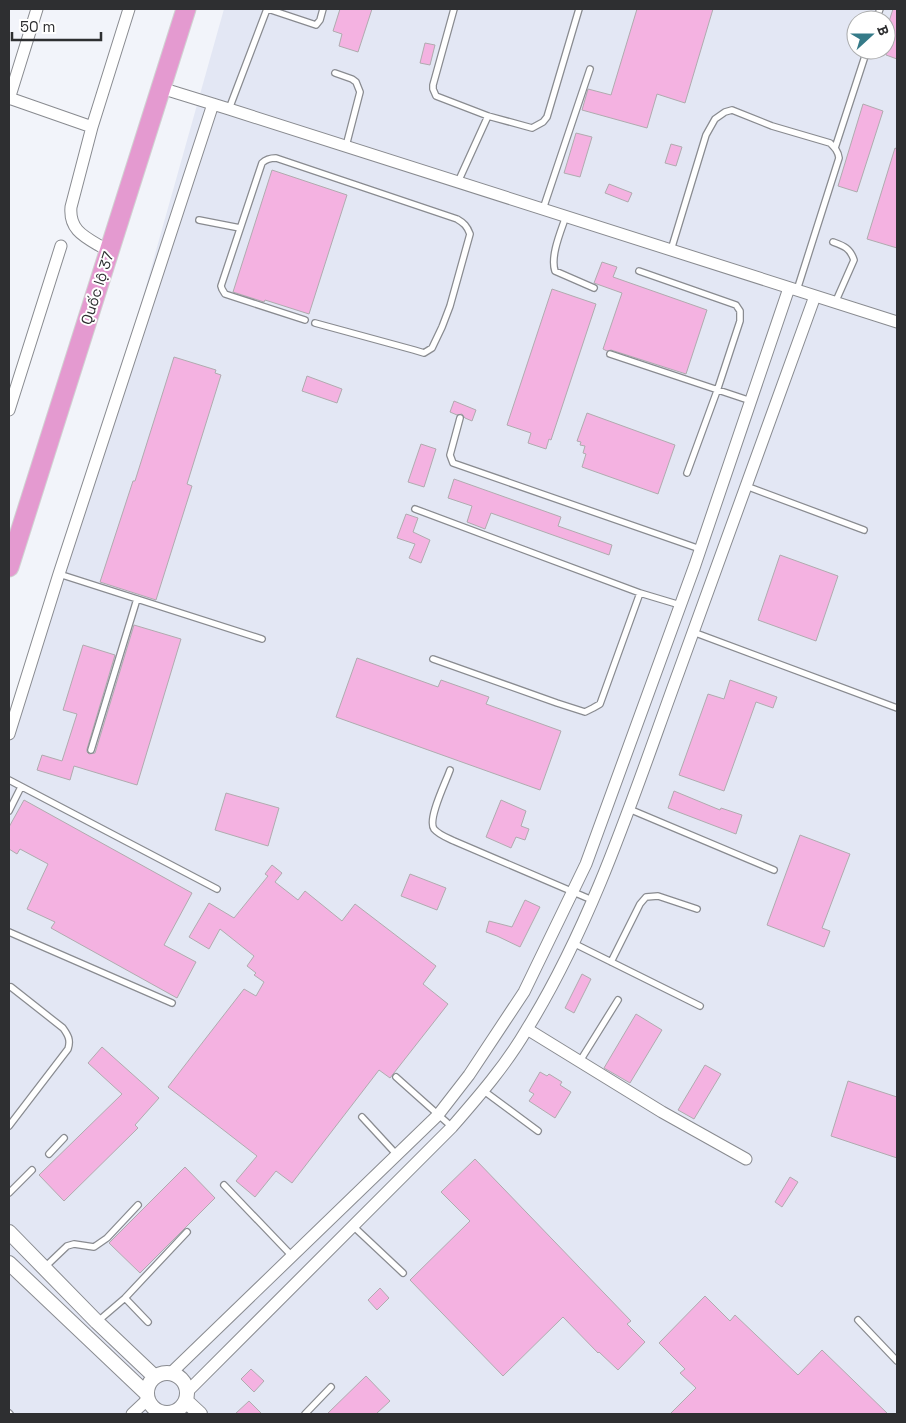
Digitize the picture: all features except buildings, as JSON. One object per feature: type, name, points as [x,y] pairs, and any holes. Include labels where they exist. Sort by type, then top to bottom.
[{"type":"highway","name":"Quốc lộ 37","points":[[9,567],[186,9]]},
{"type":"street","points":[[37,9],[9,98],[92,127]]},
{"type":"street","points":[[100,246],[82,235],[76,228],[70,215],[71,206],[92,127],[129,9]]},
{"type":"street","points":[[161,88],[229,108],[897,322]]},
{"type":"street","points":[[9,734],[59,574],[182,215],[213,104]]},
{"type":"street","points":[[9,410],[61,246]]},
{"type":"street","points":[[171,1373],[438,1115],[469,1075],[524,992],[586,864],[700,549],[751,401],[793,289]]},
{"type":"street","points":[[9,1263],[147,1396],[151,1405],[156,1410],[166,1413],[177,1410],[182,1406],[187,1396],[452,1127],[484,1091],[527,1030],[552,986],[592,900],[629,809],[815,296]]},
{"type":"street","points":[[527,1030],[662,1112],[746,1159]]},
{"type":"street","points":[[9,1232],[96,1322],[155,1377]]},
{"type":"street","points":[[132,1414],[147,1396],[149,1384],[155,1377],[165,1372],[177,1375],[182,1379],[186,1385],[187,1396],[200,1414]]},
{"type":"lane","points":[[229,108],[268,9],[316,25],[324,9]]},
{"type":"lane","points":[[454,9],[432,89],[436,96],[488,116],[532,128],[546,117],[579,9]]},
{"type":"lane","points":[[835,148],[864,60]]},
{"type":"lane","points":[[543,209],[590,69]]},
{"type":"lane","points":[[334,73],[352,79],[356,82],[360,92],[346,146]]},
{"type":"lane","points":[[671,250],[706,135],[715,119],[725,112],[732,110],[772,126],[830,143],[838,154],[839,158],[793,289]]},
{"type":"lane","points":[[458,182],[488,116]]},
{"type":"lane","points":[[305,320],[223,292],[222,286],[240,228],[262,163],[266,160],[271,158],[457,220],[468,227],[470,234],[447,313],[432,348],[424,353],[315,323]]},
{"type":"lane","points":[[566,216],[554,255],[555,271],[594,288]]},
{"type":"lane","points":[[199,220],[240,228]]},
{"type":"lane","points":[[833,242],[846,247],[852,253],[854,260],[835,302]]},
{"type":"lane","points":[[639,271],[736,305],[740,311],[740,321],[687,473]]},
{"type":"lane","points":[[610,354],[751,401]]},
{"type":"lane","points":[[460,418],[450,455],[453,464],[700,549]]},
{"type":"lane","points":[[746,486],[864,530]]},
{"type":"lane","points":[[415,509],[680,605]]},
{"type":"lane","points":[[59,574],[262,639]]},
{"type":"lane","points":[[433,659],[585,712],[600,704],[640,592]]},
{"type":"lane","points":[[91,750],[137,599]]},
{"type":"lane","points":[[693,632],[897,708]]},
{"type":"lane","points":[[450,770],[432,823],[433,828],[439,834],[592,900]]},
{"type":"lane","points":[[9,780],[217,889]]},
{"type":"lane","points":[[9,811],[21,787]]},
{"type":"lane","points":[[629,809],[774,870]]},
{"type":"lane","points":[[612,962],[640,904],[646,897],[658,896],[697,909]]},
{"type":"lane","points":[[9,932],[172,1003]]},
{"type":"lane","points":[[573,943],[700,1006]]},
{"type":"lane","points":[[9,1126],[68,1049],[70,1043],[69,1036],[63,1028],[11,987]]},
{"type":"lane","points":[[580,1061],[618,1000]]},
{"type":"lane","points":[[396,1077],[452,1127]]},
{"type":"lane","points":[[484,1091],[538,1131]]},
{"type":"lane","points":[[362,1117],[397,1155]]},
{"type":"lane","points":[[49,1154],[64,1138]]},
{"type":"lane","points":[[9,1193],[32,1170]]},
{"type":"lane","points":[[224,1185],[292,1256]]},
{"type":"lane","points":[[43,1268],[67,1246],[74,1244],[94,1247],[107,1238],[138,1205]]},
{"type":"lane","points":[[353,1226],[403,1273]]},
{"type":"lane","points":[[96,1322],[125,1298],[187,1232]]},
{"type":"lane","points":[[125,1298],[148,1322]]},
{"type":"lane","points":[[858,1320],[897,1361]]},
{"type":"lane","points":[[305,1414],[331,1387]]},
{"type":"shaded area","points":[[224,9],[897,9],[897,1414],[9,1414],[9,737],[65,574]]}]
